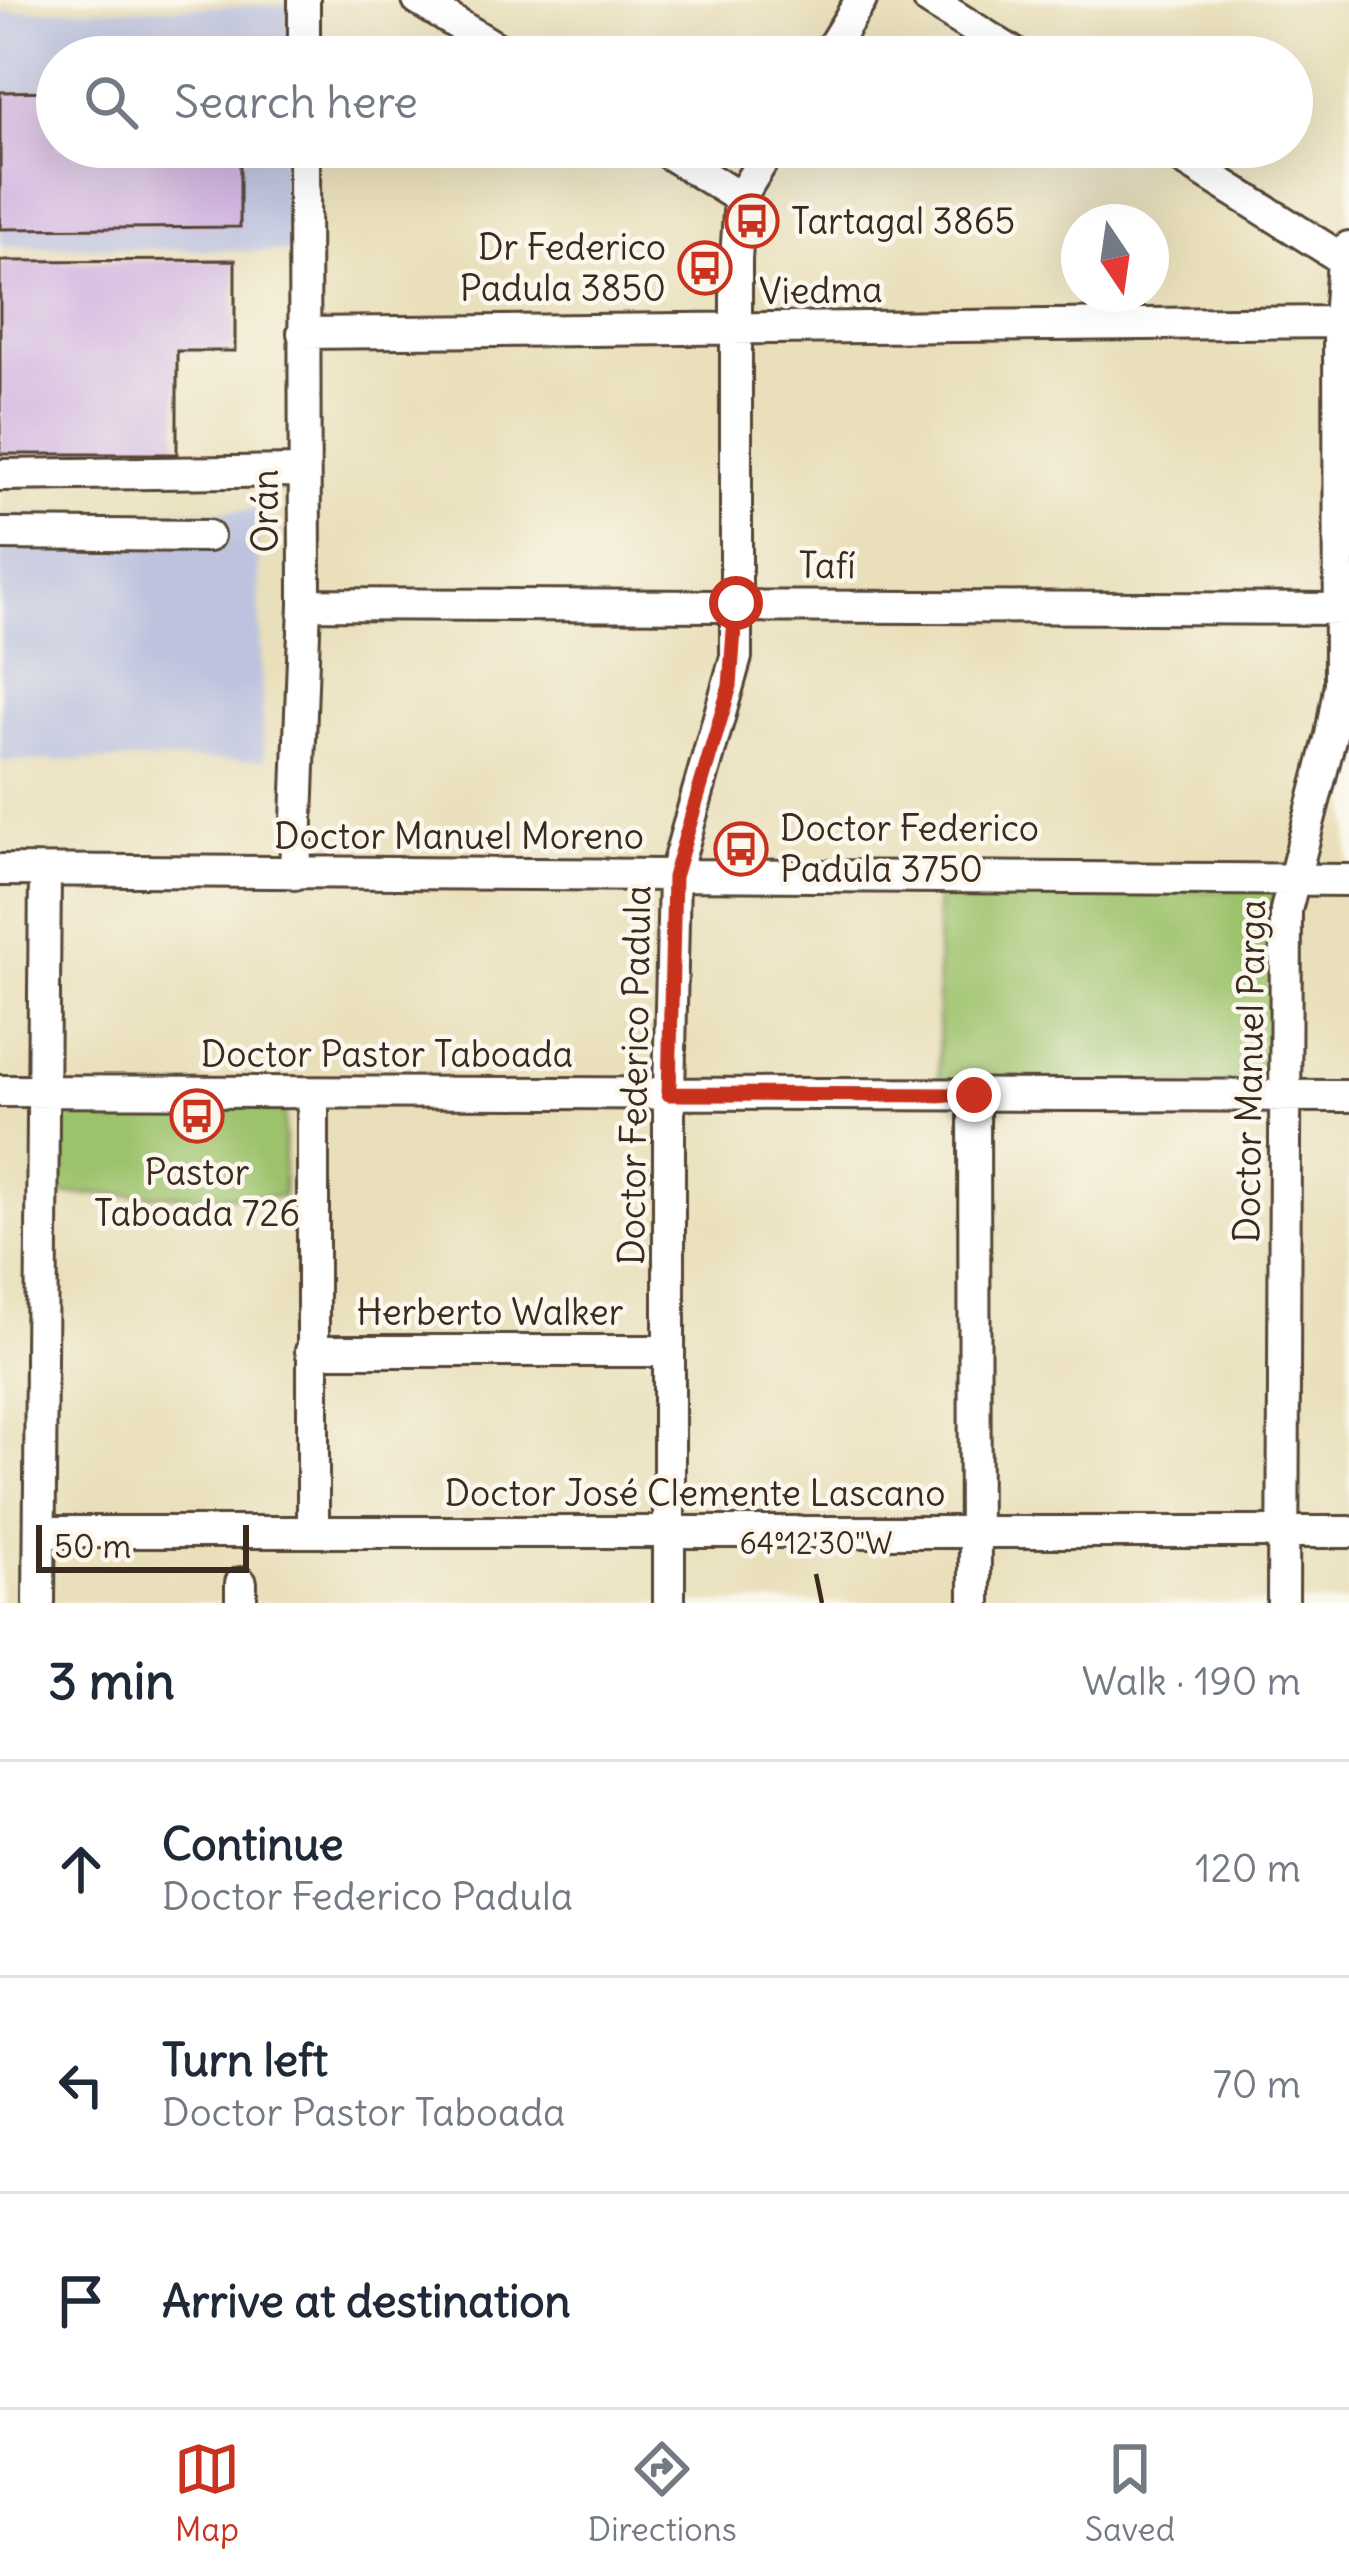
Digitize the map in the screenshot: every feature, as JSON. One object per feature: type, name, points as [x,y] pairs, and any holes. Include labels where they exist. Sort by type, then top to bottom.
[{"type":"street","points":[[304,0],[304,36]]},
{"type":"street","points":[[418,0],[477,36]]},
{"type":"street","points":[[839,36],[861,0]]},
{"type":"street","points":[[929,0],[986,36]]},
{"type":"street","name":"Orán","points":[[295,874],[305,604],[304,168]]},
{"type":"street","points":[[692,168],[740,198],[758,168]]},
{"type":"street","points":[[1199,168],[1347,256]]},
{"type":"street","name":"Doctor Federico Padula","points":[[669,1603],[674,877],[730,686],[736,603],[740,198]]},
{"type":"street","name":"Doctor Manuel Parga","points":[[1283,1603],[1286,910],[1340,683],[1346,609],[1340,322],[1347,256]]},
{"type":"street","name":"Viedma","points":[[303,333],[1340,322]]},
{"type":"street","points":[[0,475],[304,471]]},
{"type":"street","points":[[0,534],[208,536]]},
{"type":"street","name":"Tafí","points":[[305,604],[1346,609]]},
{"type":"street","name":"Doctor Manuel Moreno","points":[[0,870],[1349,880]]},
{"type":"street","points":[[40,1603],[46,871]]},
{"type":"street","name":"Doctor Pastor Taboada","points":[[0,1091],[1349,1096]]},
{"type":"street","points":[[313,1093],[313,1532]]},
{"type":"street","points":[[974,1095],[975,1603]]},
{"type":"street","name":"Herberto Walker","points":[[311,1351],[669,1351]]},
{"type":"street","name":"Doctor José Clemente Lascano","points":[[40,1532],[1349,1532]]},
{"type":"shaded area","points":[[296,5],[295,36],[36,36],[36,168],[292,168],[290,252],[0,246],[0,11]]},
{"type":"shaded area","points":[[257,510],[264,760],[0,761],[0,515]]},
{"type":"green space","points":[[1274,889],[1276,1087],[939,1083],[937,893]]},
{"type":"green space","points":[[61,1102],[285,1105],[283,1197],[59,1194]]},
{"type":"building","points":[[36,91],[36,168],[240,168],[240,227],[0,229],[0,92]]},
{"type":"building","points":[[235,260],[235,351],[177,351],[177,454],[0,454],[0,261]]},
{"type":"place","name":"Tartagal 3865","points":[[752,221]]},
{"type":"place","name":"Dr Federico Padula 3850","points":[[705,268]]},
{"type":"place","name":"Doctor Federico Padula 3750","points":[[741,849]]},
{"type":"place","name":"Pastor Taboada 726","points":[[197,1116]]},
{"type":"route","points":[[736,603],[736,657],[730,686],[674,877],[669,1094],[974,1095]]}]
